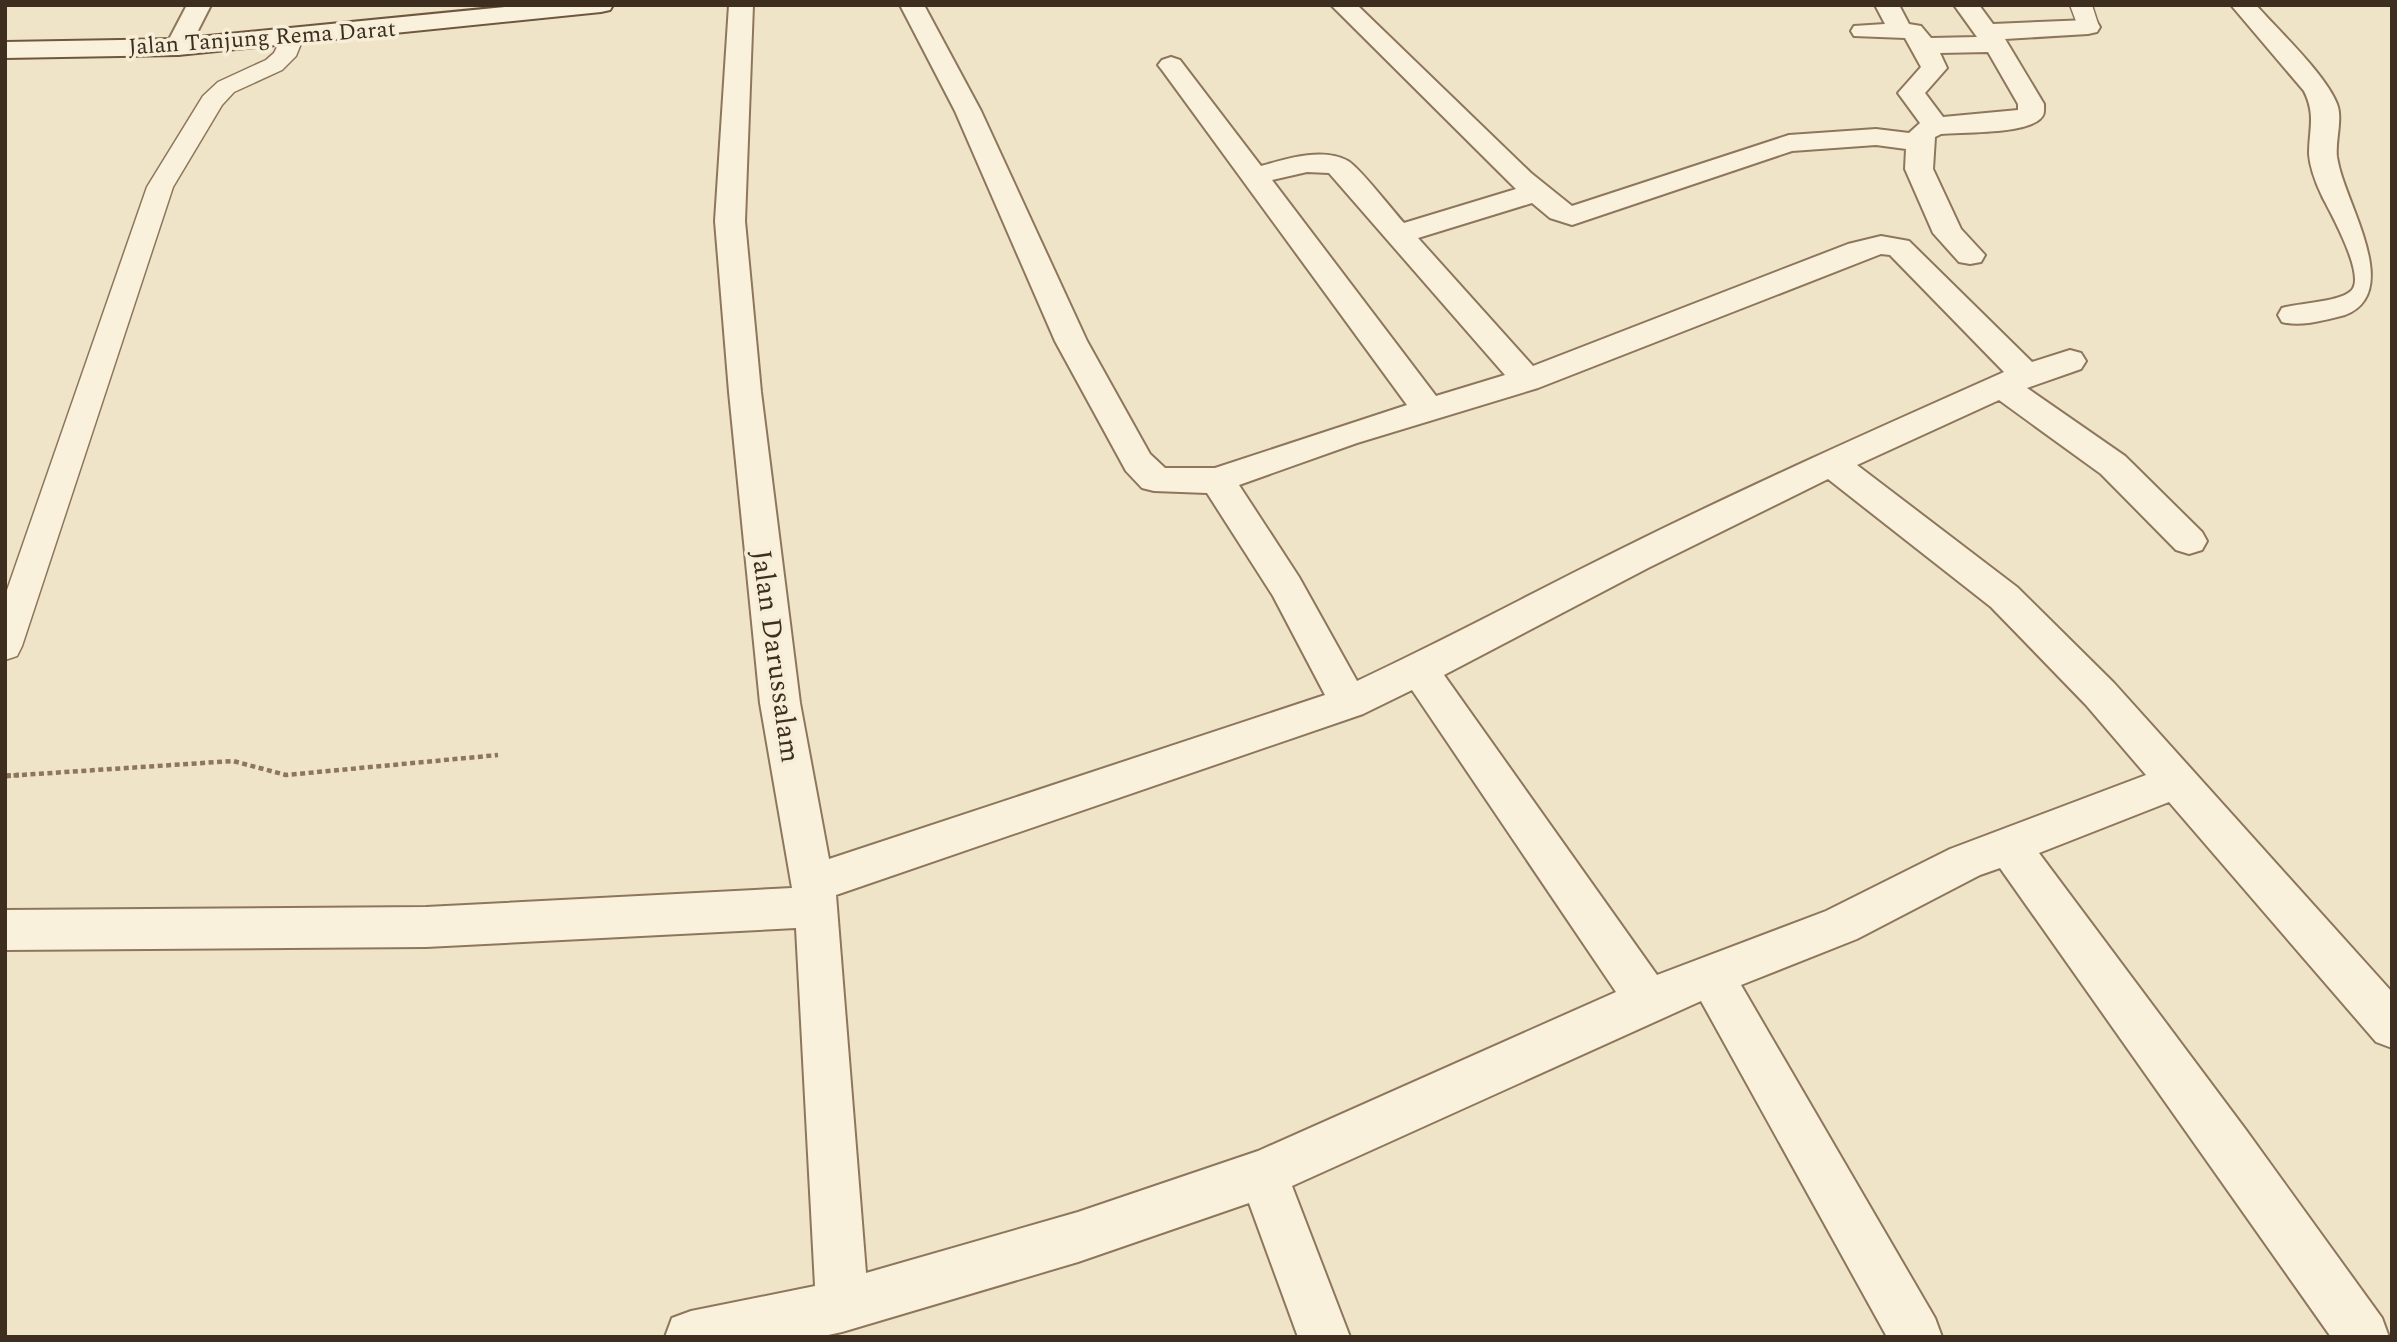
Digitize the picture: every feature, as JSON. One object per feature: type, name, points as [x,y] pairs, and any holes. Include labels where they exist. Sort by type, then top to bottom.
[{"type":"street","points":[[178,47],[199,5]]},
{"type":"street","name":"Jalan Tanjung Rema Darat","points":[[5,50],[178,47],[601,5]]},
{"type":"street","name":"Jalan Darussalam","points":[[741,5],[730,221],[745,392],[780,703],[815,896],[842,1306]]},
{"type":"street","points":[[912,5],[968,110],[1019,230],[1071,341],[1138,462],[1154,479],[1217,480],[1345,435],[1527,380],[1858,251],[1881,245],[1899,247],[2014,380],[2113,465],[2189,541]]},
{"type":"street","points":[[1343,5],[1451,113],[1537,192],[1560,212],[1581,215],[1789,143],[1928,135],[2022,120],[2031,113],[2026,92],[1966,5]]},
{"type":"street","points":[[1887,5],[1900,31]]},
{"type":"street","points":[[2243,5],[2315,88],[2325,106],[2323,157],[2329,180],[2367,260],[2370,284],[2362,298],[2342,306],[2293,315]]},
{"type":"street","points":[[1924,46],[1991,38],[2084,16]]},
{"type":"street","points":[[1863,31],[1912,31],[1924,46],[1934,68],[1911,93],[1928,135],[1919,169],[1948,233],[1970,255]]},
{"type":"street","points":[[1171,65],[1429,410]]},
{"type":"street","points":[[1254,176],[1306,163],[1322,162],[1339,167],[1527,380]]},
{"type":"street","points":[[1398,234],[1537,192]]},
{"type":"street","points":[[5,930],[426,927],[815,896],[1349,704],[1635,558],[1830,463],[2014,380],[2070,361]]},
{"type":"street","points":[[1830,463],[2004,597],[2100,694],[2392,1026]]},
{"type":"street","points":[[1217,480],[1286,587],[1349,704]]},
{"type":"street","points":[[1419,669],[1648,1000]]},
{"type":"street","points":[[691,1337],[842,1306],[1078,1237],[1263,1174],[1648,1000],[1841,925],[1965,862],[2176,781]]},
{"type":"street","points":[[2009,846],[2221,1136],[2363,1337]]},
{"type":"street","points":[[1712,977],[1916,1337]]},
{"type":"street","points":[[1263,1174],[1324,1337]]},
{"type":"lane","points":[[5,646],[160,187],[212,101],[226,87],[274,65],[284,57],[293,36]]},
{"type":"path","points":[[5,776],[233,761],[286,775],[498,755]]}]
